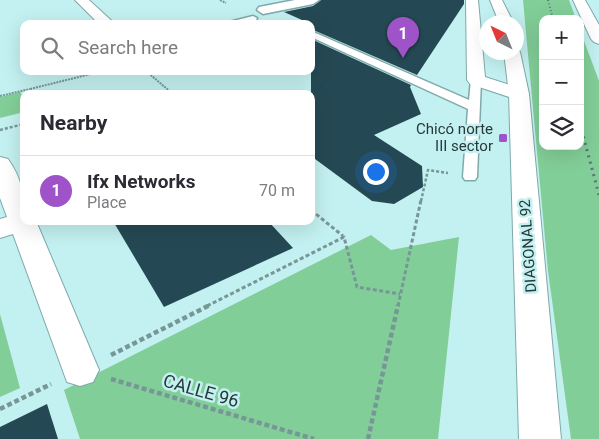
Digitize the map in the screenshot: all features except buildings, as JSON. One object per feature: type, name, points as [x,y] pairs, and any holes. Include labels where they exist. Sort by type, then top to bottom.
[{"type":"main road","points":[[81,0],[104,20]]},
{"type":"main road","points":[[472,0],[476,80],[519,94]]},
{"type":"main road","points":[[496,0],[504,15]]},
{"type":"main road","points":[[508,15],[509,0]]},
{"type":"main road","points":[[578,0],[599,39]]},
{"type":"main road","name":"DIAGONAL 92","points":[[513,60],[519,94],[540,439]]},
{"type":"main road","points":[[0,164],[11,226],[80,370]]},
{"type":"street","points":[[258,14],[313,0]]},
{"type":"lane","points":[[238,20],[258,14]]},
{"type":"lane","points":[[315,36],[474,107]]},
{"type":"lane","points":[[470,177],[476,80]]},
{"type":"path","points":[[220,0],[226,3]]},
{"type":"path","points":[[26,90],[86,75]]},
{"type":"path","points":[[151,75],[168,90]]},
{"type":"path","points":[[0,96],[20,91]]},
{"type":"path","points":[[0,130],[20,125]]},
{"type":"path","points":[[368,439],[428,170],[470,177]]},
{"type":"path","points":[[315,213],[344,237],[357,287],[400,294]]},
{"type":"path","points":[[0,409],[344,237]]},
{"type":"path","name":"CALLE 96","points":[[80,370],[314,439]]},
{"type":"green space","points":[[523,0],[569,0],[575,15],[539,15],[539,150],[584,150],[584,41],[599,81],[599,439],[571,439],[548,271]]},
{"type":"green space","points":[[20,92],[20,113],[0,118],[0,97]]},
{"type":"green space","points":[[371,235],[391,250],[459,237],[438,439],[80,439],[64,390]]},
{"type":"green space","points":[[0,314],[20,388],[0,397]]},
{"type":"railway","points":[[548,0],[552,15]]},
{"type":"railway","points":[[584,139],[599,195]]},
{"type":"place","name":"Ifx Networks","points":[[403,58]]},
{"type":"place","name":"Chicó norte III sector","points":[[503,138]]}]
